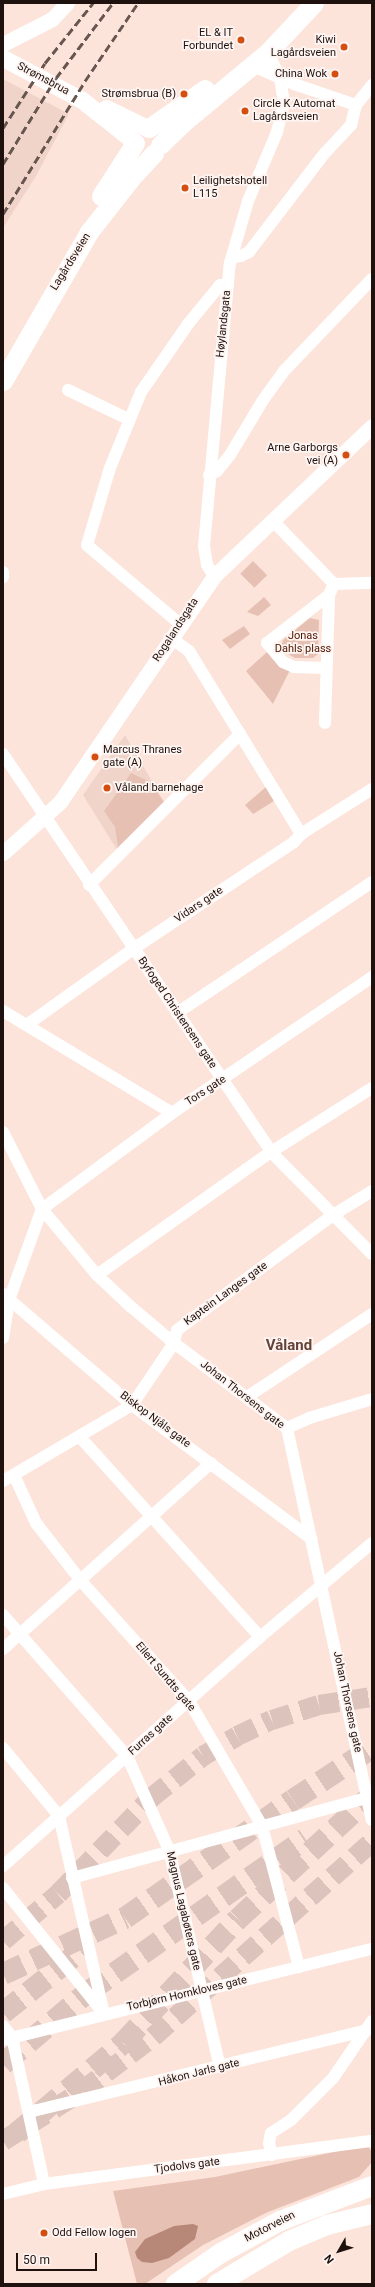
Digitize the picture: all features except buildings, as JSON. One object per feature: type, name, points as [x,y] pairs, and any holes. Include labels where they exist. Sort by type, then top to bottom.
[{"type":"highway","name":"Motorveien","points":[[176,2284],[221,2254],[280,2221],[372,2186]]},
{"type":"highway","name":"Motorveien","points":[[217,2284],[289,2241],[332,2224],[372,2214]]},
{"type":"main road","points":[[148,128],[160,136],[157,149],[140,151],[135,143],[137,134],[148,128],[240,62],[298,3]]},
{"type":"main road","name":"Lagårdsveien","points":[[3,381],[89,232],[126,183],[185,121],[253,66],[314,3]]},
{"type":"main road","name":"Strømsbrua","points":[[3,58],[124,124],[148,128]]},
{"type":"main road","name":"Strømsbrua","points":[[124,124],[135,143]]},
{"type":"main road","name":"Lagårdsveien","points":[[3,362],[52,269],[135,143]]},
{"type":"street","points":[[3,44],[52,19],[67,3]]},
{"type":"street","name":"Høylandsgata","points":[[214,576],[207,565],[204,546],[209,475],[232,257],[248,201],[282,119],[284,95],[280,78],[268,52]]},
{"type":"street","points":[[253,66],[280,78],[356,105]]},
{"type":"street","points":[[232,257],[241,256],[249,252],[324,154],[351,125],[356,105],[372,85]]},
{"type":"street","points":[[209,475],[217,471],[230,455],[262,400],[283,372],[372,279]]},
{"type":"street","points":[[180,624],[88,545],[128,419],[147,381],[188,324],[220,285],[228,285]]},
{"type":"street","points":[[68,390],[128,419]]},
{"type":"street","name":"Rogalandsgata","points":[[3,852],[44,818],[60,802],[214,576],[372,426]]},
{"type":"street","points":[[273,521],[332,589],[325,668],[325,723]]},
{"type":"street","points":[[3,572],[3,577]]},
{"type":"street","points":[[325,668],[294,667],[283,662],[267,643],[332,589],[372,583]]},
{"type":"street","points":[[171,638],[189,651],[301,834]]},
{"type":"street","points":[[89,885],[240,734]]},
{"type":"street","name":"Byfoged Christensens gate","points":[[3,754],[89,885],[271,1152],[372,1254]]},
{"type":"street","name":"Vidars gate","points":[[28,1024],[133,949],[294,842],[301,834],[372,789]]},
{"type":"street","points":[[177,1013],[372,882]]},
{"type":"street","name":"Tors gate","points":[[42,1209],[172,1113],[223,1080],[372,977]]},
{"type":"street","points":[[3,1011],[28,1024],[172,1113]]},
{"type":"street","points":[[97,1275],[271,1152],[372,1088]]},
{"type":"street","name":"Johan Thorsens gate","points":[[3,1132],[42,1209],[97,1275],[130,1306],[174,1343],[287,1428],[372,1820]]},
{"type":"street","name":"Kaptein Langes gate","points":[[8,1478],[132,1405],[174,1343],[177,1330],[333,1215],[372,1191]]},
{"type":"street","points":[[3,1338],[6,1297],[42,1209]]},
{"type":"street","name":"Biskop Njåls gate","points":[[6,1297],[132,1405],[312,1538]]},
{"type":"street","points":[[247,1397],[372,1314]]},
{"type":"street","points":[[287,1428],[309,1418],[372,1399]]},
{"type":"street","points":[[80,1437],[260,1637]]},
{"type":"street","points":[[3,1648],[153,1517],[211,1463]]},
{"type":"street","name":"Eilert Sundts gate","points":[[8,1478],[36,1523],[81,1581],[189,1701],[262,1826],[299,1968]]},
{"type":"street","name":"Furras gate","points":[[3,1866],[260,1637],[372,1543]]},
{"type":"street","name":"Magnus Lagabøters gate","points":[[3,1615],[127,1756],[169,1850],[220,2067]]},
{"type":"street","points":[[3,1748],[59,1816],[104,2014]]},
{"type":"street","points":[[72,1878],[169,1850],[367,1798]]},
{"type":"street","points":[[3,1888],[104,2014]]},
{"type":"street","name":"Torbjørn Hornkloves gate","points":[[8,2038],[372,1949]]},
{"type":"street","points":[[3,2026],[8,2038],[29,2112],[44,2184]]},
{"type":"street","points":[[272,2155],[269,2143],[271,2133],[291,2120],[333,2078],[370,2026]]},
{"type":"street","name":"Håkon Jarls gate","points":[[29,2112],[220,2067],[370,2026]]},
{"type":"street","name":"Tjodolvs gate","points":[[3,2194],[44,2184],[372,2141]]},
{"type":"shaded area","points":[[3,79],[69,114],[36,176],[3,228]]},
{"type":"shaded area","points":[[125,735],[164,802],[117,850],[83,795]]},
{"type":"shaded area","points":[[193,2224],[198,2226],[195,2239],[169,2258],[152,2263],[142,2262],[137,2258],[135,2252],[145,2239],[174,2226]]},
{"type":"green space","points":[[253,561],[267,575],[254,588],[240,574]]},
{"type":"green space","points":[[264,597],[271,605],[258,616],[247,612]]},
{"type":"green space","name":"Jonas Dahls plass","points":[[310,618],[319,620],[318,654],[313,658],[295,658],[283,651],[281,647],[283,640]]},
{"type":"green space","points":[[244,626],[250,634],[230,649],[222,640]]},
{"type":"green space","points":[[267,652],[290,670],[273,704],[246,671]]},
{"type":"green space","points":[[131,773],[150,782],[164,802],[118,847],[115,827],[104,811]]},
{"type":"green space","points":[[266,787],[274,801],[253,814],[245,805]]},
{"type":"green space","points":[[367,2145],[372,2152],[372,2162],[359,2177],[268,2212],[203,2245],[145,2284],[137,2284],[113,2191],[215,2177]]},
{"type":"tunnel","points":[[3,1941],[58,1894],[151,1798],[203,1756],[237,1736],[272,1720],[319,1705],[372,1697]]},
{"type":"tunnel","points":[[3,1974],[125,1918],[293,1800],[372,1748]]},
{"type":"tunnel","points":[[17,2133],[123,2043],[238,1919],[372,1795]]},
{"type":"tunnel","points":[[3,2064],[88,1992],[305,1839]]},
{"type":"tunnel","points":[[3,2141],[82,2091],[153,2037],[372,1842]]},
{"type":"tunnel","points":[[3,2013],[83,1949]]},
{"type":"railway","points":[[3,128],[45,63],[93,3]]},
{"type":"railway","points":[[3,164],[56,78],[113,3]]},
{"type":"railway","points":[[3,214],[85,81],[138,3]]},
{"type":"place","name":"EL & IT Forbundet","points":[[241,40]]},
{"type":"place","name":"Kiwi Lagårdsveien","points":[[344,47]]},
{"type":"place","name":"China Wok","points":[[335,74]]},
{"type":"place","name":"Strømsbrua (B)","points":[[184,94]]},
{"type":"place","name":"Circle K Automat Lagårdsveien","points":[[245,111]]},
{"type":"place","name":"Leilighetshotell L115","points":[[185,188]]},
{"type":"place","name":"Arne Garborgs vei (A)","points":[[346,455]]},
{"type":"place","name":"Marcus Thranes gate (A)","points":[[95,757]]},
{"type":"place","name":"Våland barnehage","points":[[107,788]]},
{"type":"place","name":"Odd Fellow logen","points":[[44,2233]]},
{"type":"district","name":"Våland","points":[[289,1346]]}]
